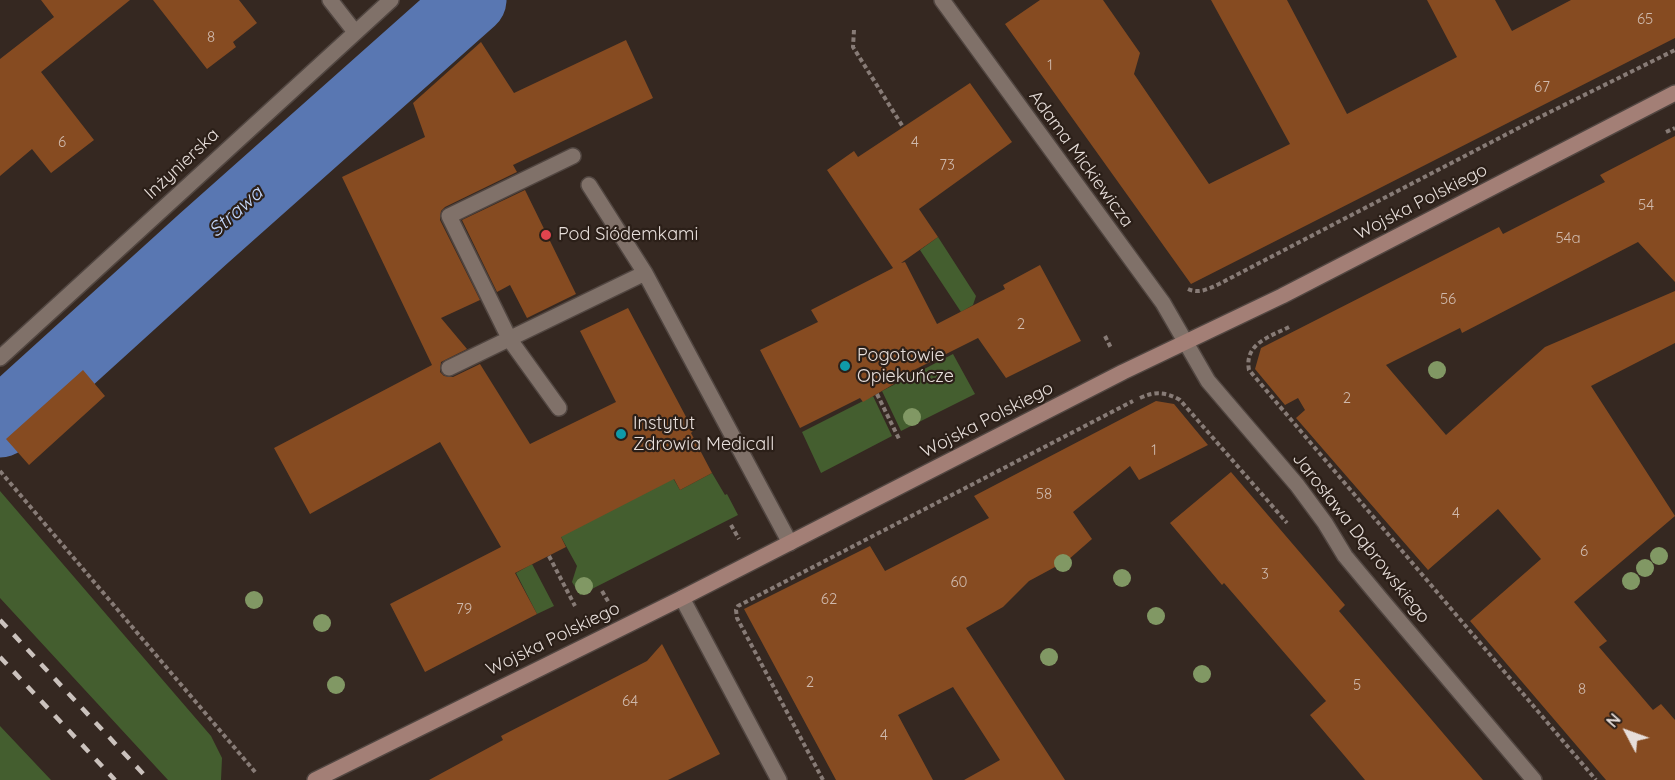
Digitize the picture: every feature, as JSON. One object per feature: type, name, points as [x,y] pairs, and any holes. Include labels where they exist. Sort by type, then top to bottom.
[{"type":"street","points":[[330,0],[355,32]]},
{"type":"street","name":"Inżynierska","points":[[0,358],[391,0]]},
{"type":"street","name":"Adama Mickiewicza","points":[[942,0],[1163,303],[1186,342]]},
{"type":"street","name":"Wojska Polskiego","points":[[315,780],[790,543],[1123,372],[1282,297],[1675,93]]},
{"type":"street","points":[[559,408],[510,340],[449,216],[573,156]]},
{"type":"street","points":[[589,185],[645,273],[790,543]]},
{"type":"street","points":[[449,368],[645,273]]},
{"type":"street","name":"Jarosława Dąbrowskiego","points":[[1186,342],[1208,381],[1297,485],[1346,556],[1534,780]]},
{"type":"street","points":[[681,598],[779,780]]},
{"type":"path","points":[[854,30],[853,47],[903,127]]},
{"type":"path","points":[[1184,286],[1195,292],[1219,284],[1532,121],[1675,50]]},
{"type":"path","points":[[1659,136],[1675,128]]},
{"type":"path","points":[[1296,323],[1258,342],[1253,347],[1248,362],[1249,370],[1596,780]]},
{"type":"path","points":[[823,780],[737,618],[738,606],[1150,394],[1164,393],[1180,400],[1212,435]]},
{"type":"path","points":[[877,394],[899,440]]},
{"type":"path","points":[[0,471],[256,773]]},
{"type":"path","points":[[549,556],[575,606]]},
{"type":"green space","points":[[938,237],[976,296],[973,305],[961,312],[920,250]]},
{"type":"green space","points":[[953,354],[975,394],[901,431],[882,391]]},
{"type":"green space","points":[[873,396],[892,436],[821,473],[802,432]]},
{"type":"green space","points":[[712,473],[738,515],[580,595],[572,582],[577,566],[560,535],[673,478],[680,490]]},
{"type":"green space","points":[[0,491],[211,736],[222,758],[221,780],[168,780],[0,598]]},
{"type":"green space","points":[[532,564],[554,606],[537,614],[516,573]]},
{"type":"green space","points":[[0,726],[51,780],[0,780]]},
{"type":"building","points":[[41,0],[130,0],[41,72],[94,140],[51,173],[32,149],[0,176],[0,59],[54,17]]},
{"type":"building","points":[[153,0],[239,0],[257,23],[233,42],[236,47],[207,69]]},
{"type":"building","points":[[1040,0],[1103,0],[1140,53],[1134,74],[1209,184],[1290,144],[1211,0],[1287,0],[1347,114],[1457,57],[1427,0],[1495,0],[1512,31],[1571,0],[1675,0],[1675,38],[1191,284],[1005,24]]},
{"type":"building","points":[[626,40],[653,98],[513,165],[517,172],[441,211],[440,220],[480,300],[441,318],[467,349],[441,362],[440,372],[444,376],[453,377],[480,364],[530,444],[616,402],[580,331],[628,308],[684,413],[693,431],[691,433],[712,473],[680,490],[674,479],[561,537],[566,547],[515,573],[537,614],[425,672],[390,604],[501,547],[440,442],[310,514],[274,448],[432,365],[342,177],[425,137],[413,103],[481,42],[514,93]]},
{"type":"building","points":[[970,83],[1012,142],[919,209],[938,237],[901,263],[905,262],[937,324],[1005,289],[1003,285],[1040,265],[1081,341],[1006,378],[978,338],[892,381],[894,384],[863,402],[860,398],[800,428],[760,350],[818,322],[811,310],[893,268],[827,170],[854,151],[858,157]]},
{"type":"building","points":[[1675,136],[1675,282],[1638,242],[1462,333],[1460,328],[1386,365],[1446,435],[1545,347],[1675,291],[1675,343],[1591,386],[1675,516],[1574,602],[1607,641],[1599,647],[1653,710],[1661,704],[1675,720],[1675,780],[1606,780],[1470,621],[1541,559],[1498,509],[1428,570],[1296,418],[1305,410],[1298,398],[1285,405],[1255,369],[1261,348],[1499,227],[1503,234],[1605,182],[1600,175]]},
{"type":"building","points":[[525,190],[576,294],[527,318],[510,285],[497,292],[462,220]]},
{"type":"building","points":[[83,370],[105,396],[29,465],[6,439]]},
{"type":"building","points":[[1156,401],[1174,404],[1208,445],[1139,480],[1130,466],[1073,512],[1092,539],[1068,560],[1029,581],[1003,607],[966,628],[1065,780],[964,780],[1000,760],[953,687],[898,715],[933,780],[836,780],[744,609],[870,546],[885,571],[989,518],[974,496]]},
{"type":"building","points":[[1231,472],[1345,605],[1339,611],[1483,780],[1365,780],[1310,715],[1326,701],[1170,523]]},
{"type":"building","points":[[662,644],[720,754],[668,780],[429,780],[503,740],[501,736],[647,661]]},
{"type":"waterway","name":"Strawa","points":[[0,423],[472,0]]},
{"type":"railway","points":[[0,620],[149,780]]},
{"type":"railway","points":[[0,657],[115,780]]},
{"type":"place","name":"Pod Siódemkami","points":[[546,235]]},
{"type":"place","name":"Pogotowie Opiekuńcze","points":[[845,366]]},
{"type":"place","name":"Instytut Zdrowia Medicall","points":[[621,434]]}]
